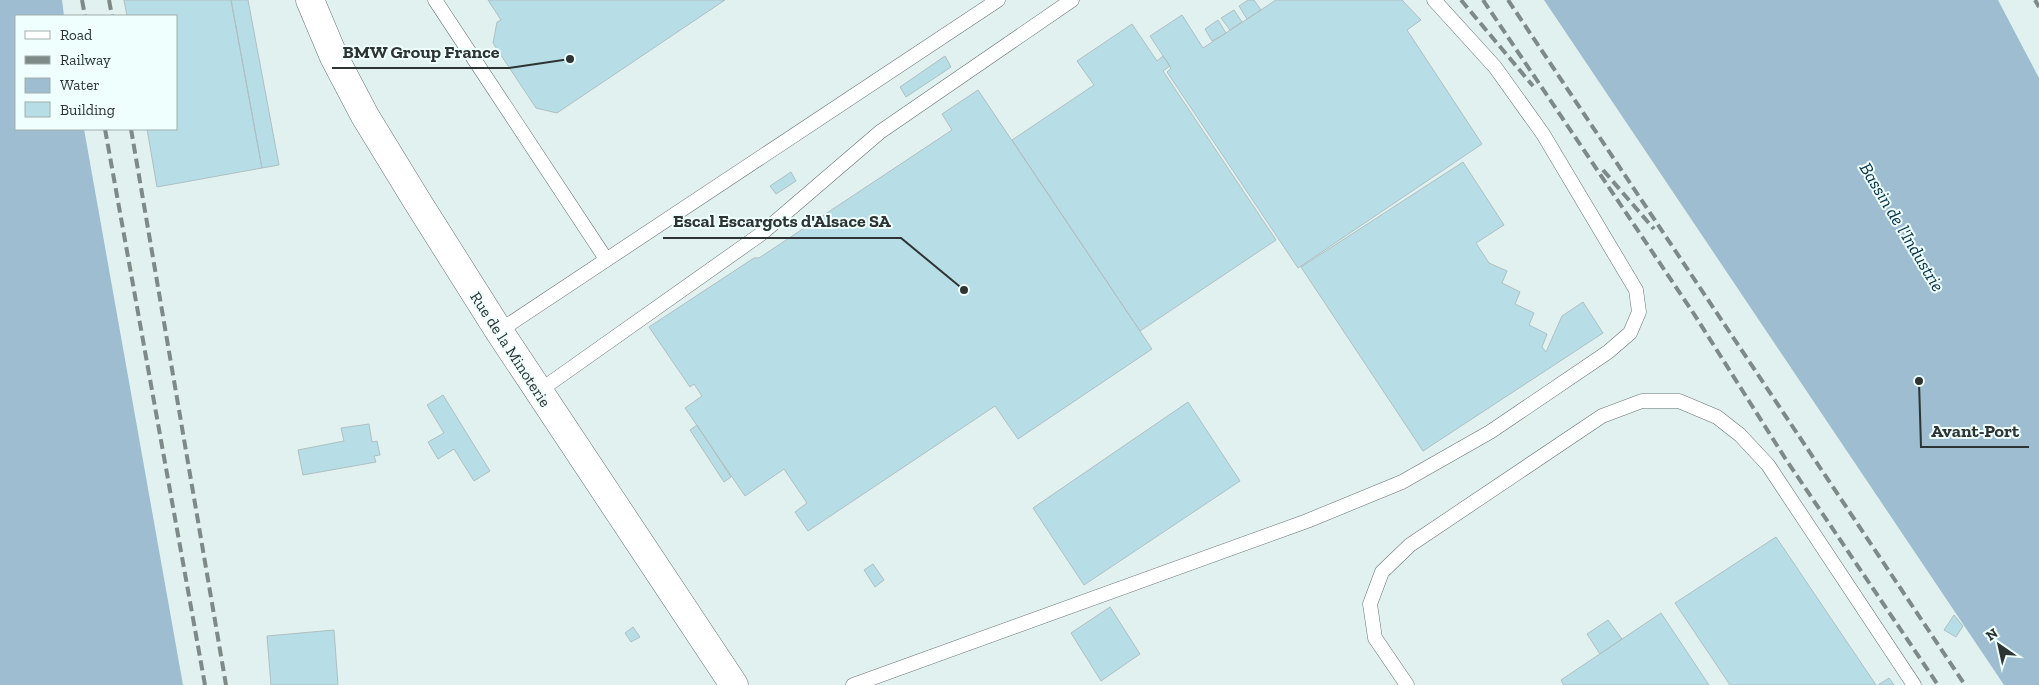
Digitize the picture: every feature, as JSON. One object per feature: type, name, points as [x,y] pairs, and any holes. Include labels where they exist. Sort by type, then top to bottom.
[{"type":"street","name":"Rue de la Minoterie","points":[[310,0],[334,57],[365,116],[499,331],[734,685]]},
{"type":"lane","points":[[435,0],[606,259]]},
{"type":"lane","points":[[499,331],[998,0]]},
{"type":"lane","points":[[539,391],[761,234],[880,132],[1072,0]]},
{"type":"lane","points":[[853,685],[1307,521],[1402,482],[1490,432],[1608,352],[1630,333],[1639,312],[1636,290],[1543,134],[1495,67],[1434,0]]},
{"type":"lane","points":[[1407,685],[1375,638],[1370,604],[1382,572],[1410,545],[1602,416],[1642,401],[1679,401],[1716,417],[1740,435],[1768,465],[1914,685]]},
{"type":"water","points":[[0,0],[62,0],[64,15],[15,15],[15,130],[84,130],[183,685],[0,685]]},
{"type":"water","name":"Bassin de l'Industrie","points":[[1544,0],[1998,0],[2039,78],[2039,685],[2004,685]]},
{"type":"building","points":[[124,0],[231,0],[262,168],[157,187],[147,130],[178,130],[178,15],[127,15]]},
{"type":"building","points":[[231,0],[248,0],[279,165],[262,168]]},
{"type":"building","points":[[488,0],[725,0],[557,113],[536,108],[493,43],[497,22],[501,20]]},
{"type":"building","points":[[1248,0],[1254,0],[1261,10],[1247,19],[1239,6]]},
{"type":"building","points":[[1276,0],[1402,0],[1421,20],[1407,30],[1482,144],[1298,268],[1167,72],[1171,68],[1150,36],[1182,15],[1203,48]]},
{"type":"building","points":[[1234,10],[1242,22],[1230,30],[1221,18]]},
{"type":"building","points":[[1218,20],[1226,33],[1212,41],[1205,29]]},
{"type":"building","points":[[1132,24],[1157,61],[1163,56],[1170,66],[1163,71],[1276,240],[1140,331],[1012,140],[1094,85],[1077,61]]},
{"type":"building","points":[[945,56],[951,67],[906,97],[900,87]]},
{"type":"building","points":[[978,90],[1152,349],[1018,439],[995,406],[808,531],[795,512],[807,503],[784,469],[745,496],[685,408],[702,396],[694,384],[690,387],[649,327],[754,258],[759,258],[952,130],[942,114]]},
{"type":"building","points":[[1463,162],[1504,225],[1476,243],[1489,263],[1507,271],[1502,283],[1520,292],[1515,304],[1534,313],[1529,325],[1547,334],[1542,347],[1546,352],[1562,316],[1583,302],[1603,333],[1423,451],[1301,267]]},
{"type":"building","points":[[791,172],[796,181],[776,194],[770,186]]},
{"type":"building","points":[[443,395],[490,471],[474,481],[454,449],[438,459],[428,442],[444,433],[427,405]]},
{"type":"building","points":[[1188,402],[1240,481],[1084,585],[1033,508]]},
{"type":"building","points":[[369,424],[372,442],[377,441],[380,455],[374,456],[376,462],[303,475],[298,450],[344,441],[341,428]]},
{"type":"building","points":[[697,425],[731,477],[724,482],[690,430]]},
{"type":"building","points":[[1776,537],[1876,685],[1730,685],[1675,603]]},
{"type":"building","points":[[873,564],[884,580],[875,587],[864,570]]},
{"type":"building","points":[[1110,607],[1140,654],[1101,681],[1071,633]]},
{"type":"building","points":[[1661,613],[1709,685],[1564,685],[1561,680]]},
{"type":"building","points":[[1954,615],[1963,626],[1956,637],[1944,630]]},
{"type":"building","points":[[1608,620],[1622,639],[1600,654],[1587,634]]},
{"type":"building","points":[[633,627],[640,637],[631,642],[625,633]]},
{"type":"building","points":[[334,630],[338,685],[271,685],[267,636]]},
{"type":"building","points":[[1889,678],[1894,685],[1878,685]]},
{"type":"railway","points":[[82,0],[85,15]]},
{"type":"railway","points":[[109,0],[112,15]]},
{"type":"railway","points":[[1461,0],[1533,86]]},
{"type":"railway","points":[[1483,0],[1694,314],[1785,458],[1938,685]]},
{"type":"railway","points":[[1508,0],[1965,685]]},
{"type":"railway","points":[[2035,0],[2039,7]]},
{"type":"railway","points":[[105,130],[205,685]]},
{"type":"railway","points":[[131,130],[226,685]]},
{"type":"railway","points":[[1603,170],[1654,229]]},
{"type":"place","name":"BMW Group France","points":[[570,59]]},
{"type":"place","name":"Escal Escargots d'Alsace SA","points":[[964,290]]},
{"type":"place","name":"Avant-Port","points":[[1919,381]]}]
